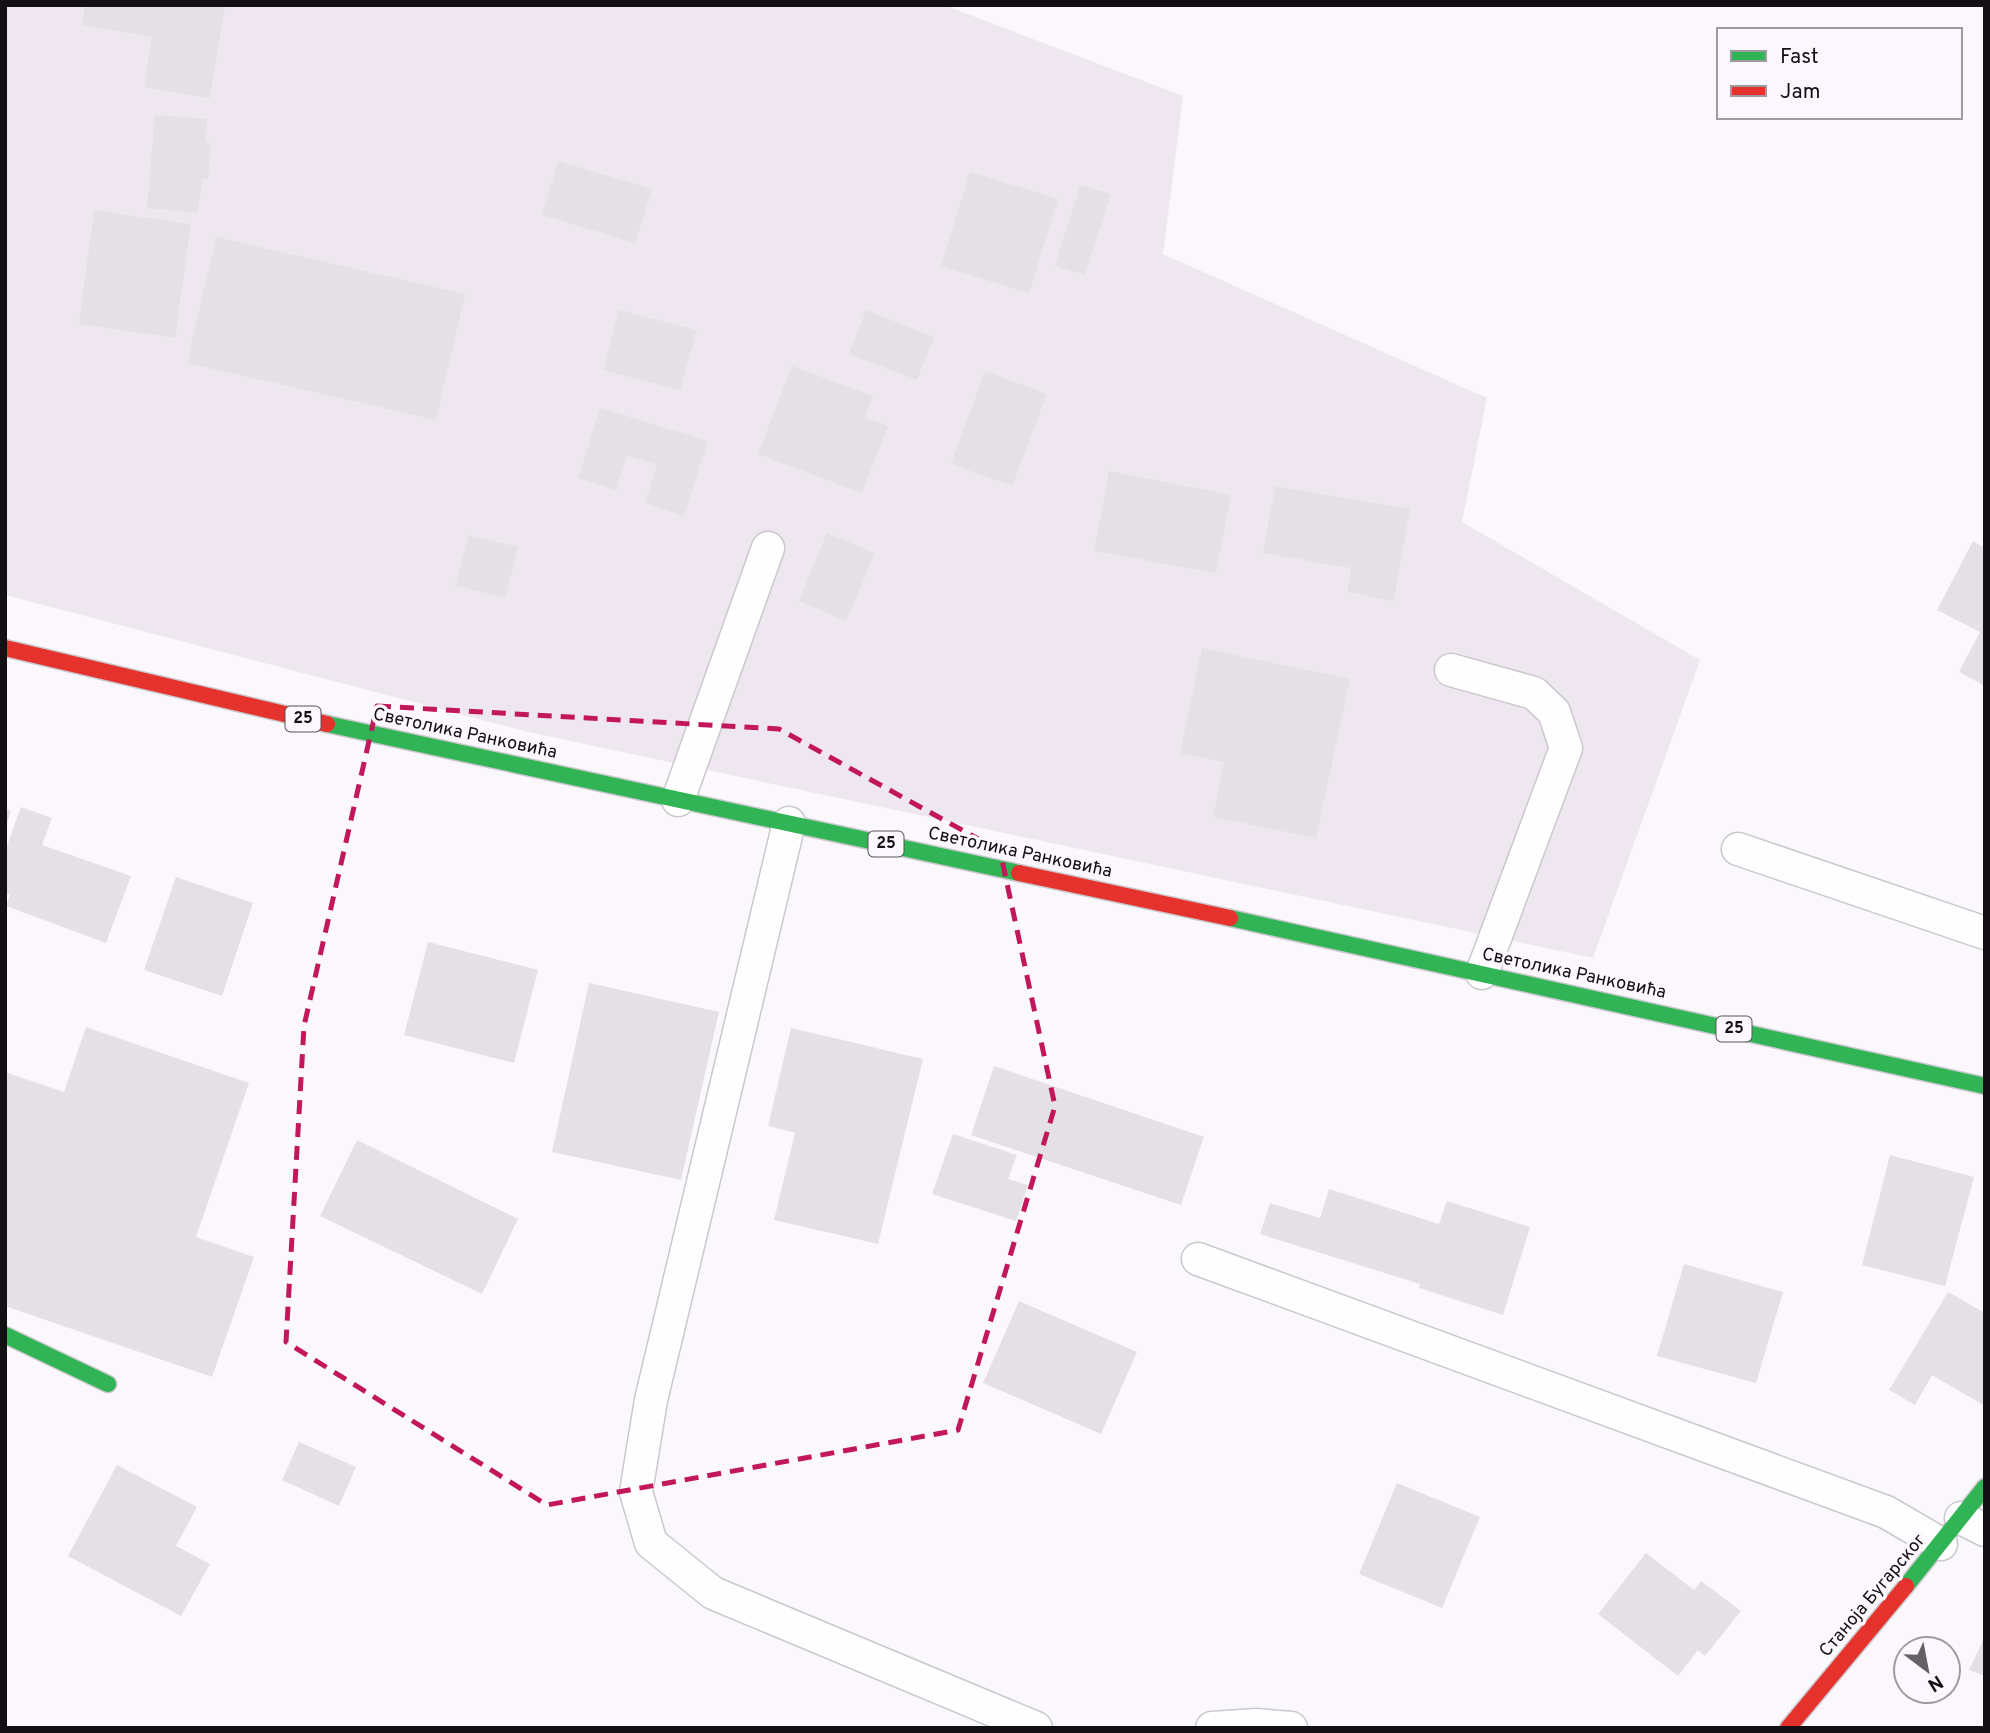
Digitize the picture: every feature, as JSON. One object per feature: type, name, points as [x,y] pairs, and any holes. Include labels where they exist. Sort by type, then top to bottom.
[{"type":"main road","name":"Светолика Ранковића","points":[[5,648],[342,728],[1482,973],[1985,1086]]},
{"type":"main road","points":[[5,1335],[108,1384]]},
{"type":"main road","name":"Станоја Бугарског","points":[[1788,1728],[1941,1544],[1973,1524],[1985,1487]]},
{"type":"lane","points":[[678,800],[768,548]]},
{"type":"lane","points":[[1451,670],[1534,694],[1554,712],[1566,748],[1482,973]]},
{"type":"lane","points":[[789,823],[651,1400],[636,1492],[651,1543],[713,1593],[1036,1728]]},
{"type":"lane","points":[[1738,849],[1985,933]]},
{"type":"lane","points":[[1198,1259],[1886,1512],[1941,1544]]},
{"type":"lane","points":[[1212,1728],[1256,1725],[1291,1728]]},
{"type":"highlighted area","points":[[377,706],[779,729],[1000,851],[1055,1106],[958,1430],[547,1505],[286,1342],[304,1026]]},
{"type":"shaded area","points":[[5,5],[944,5],[1183,96],[1163,254],[1487,398],[1462,522],[1700,660],[1593,958],[528,732],[5,595]]},
{"type":"building","points":[[85,5],[225,5],[210,98],[144,87],[152,37],[82,25]]},
{"type":"building","points":[[155,115],[207,119],[205,142],[211,143],[208,179],[202,179],[198,213],[147,208]]},
{"type":"building","points":[[558,161],[652,189],[635,243],[542,215]]},
{"type":"building","points":[[970,172],[1058,199],[1029,293],[941,266]]},
{"type":"building","points":[[1080,185],[1111,194],[1085,275],[1055,266]]},
{"type":"building","points":[[94,210],[191,224],[175,338],[79,324]]},
{"type":"building","points":[[216,237],[465,294],[436,420],[187,363]]},
{"type":"building","points":[[619,310],[697,330],[680,390],[603,370]]},
{"type":"building","points":[[866,310],[934,337],[917,380],[849,354]]},
{"type":"building","points":[[792,366],[873,396],[865,418],[888,426],[862,493],[758,454]]},
{"type":"building","points":[[985,371],[1047,394],[1012,486],[951,464]]},
{"type":"building","points":[[600,408],[708,441],[684,516],[645,503],[657,465],[627,455],[616,490],[578,478]]},
{"type":"building","points":[[1109,471],[1231,495],[1216,573],[1094,551]]},
{"type":"building","points":[[1275,486],[1410,509],[1394,601],[1347,592],[1351,568],[1263,553]]},
{"type":"building","points":[[827,533],[875,553],[846,621],[799,601]]},
{"type":"building","points":[[469,535],[518,547],[505,598],[455,585]]},
{"type":"building","points":[[1973,541],[1985,548],[1985,686],[1959,672],[1980,632],[1937,610]]},
{"type":"building","points":[[1202,648],[1350,679],[1316,838],[1213,817],[1224,762],[1180,753]]},
{"type":"building","points":[[21,807],[52,818],[42,845],[131,876],[106,943],[6,906],[10,895],[5,893],[5,851]]},
{"type":"building","points":[[5,809],[11,811],[6,826],[5,826]]},
{"type":"building","points":[[176,877],[253,903],[222,996],[144,970]]},
{"type":"building","points":[[428,942],[538,970],[514,1063],[404,1035]]},
{"type":"building","points":[[589,983],[719,1012],[681,1180],[552,1152]]},
{"type":"building","points":[[86,1027],[249,1083],[196,1237],[254,1257],[212,1377],[5,1306],[5,1072],[64,1092]]},
{"type":"building","points":[[791,1028],[923,1059],[878,1244],[774,1220],[795,1133],[768,1126]]},
{"type":"building","points":[[994,1066],[1204,1137],[1181,1205],[971,1135]]},
{"type":"building","points":[[953,1134],[1017,1155],[1008,1179],[1028,1185],[1016,1221],[932,1194]]},
{"type":"building","points":[[357,1140],[518,1219],[482,1294],[320,1216]]},
{"type":"building","points":[[1890,1155],[1974,1177],[1945,1286],[1862,1265]]},
{"type":"building","points":[[1329,1189],[1439,1224],[1447,1201],[1530,1227],[1503,1315],[1419,1288],[1420,1284],[1260,1234],[1270,1203],[1320,1218]]},
{"type":"building","points":[[1684,1264],[1783,1292],[1756,1383],[1657,1356]]},
{"type":"building","points":[[1948,1292],[1985,1313],[1985,1406],[1932,1375],[1915,1405],[1889,1390]]},
{"type":"building","points":[[1019,1301],[1137,1352],[1101,1434],[983,1383]]},
{"type":"building","points":[[299,1442],[356,1467],[339,1506],[282,1480]]},
{"type":"building","points":[[117,1465],[197,1507],[176,1546],[210,1564],[181,1616],[68,1556]]},
{"type":"building","points":[[1397,1483],[1480,1517],[1442,1608],[1359,1574]]},
{"type":"building","points":[[1646,1553],[1694,1590],[1701,1581],[1741,1611],[1705,1656],[1698,1650],[1678,1676],[1598,1614]]},
{"type":"building","points":[[1985,1636],[1985,1676],[1969,1670]]},
{"type":"traffic: fast","points":[[327,724],[1019,873]]},
{"type":"traffic: fast","points":[[1230,918],[1985,1086]]},
{"type":"traffic: fast","points":[[5,1335],[108,1384]]},
{"type":"traffic: fast","points":[[1906,1586],[1985,1487]]},
{"type":"traffic: jam","points":[[5,648],[327,724]]},
{"type":"traffic: jam","points":[[1019,873],[1230,918]]},
{"type":"traffic: jam","points":[[1788,1728],[1906,1586]]}]
